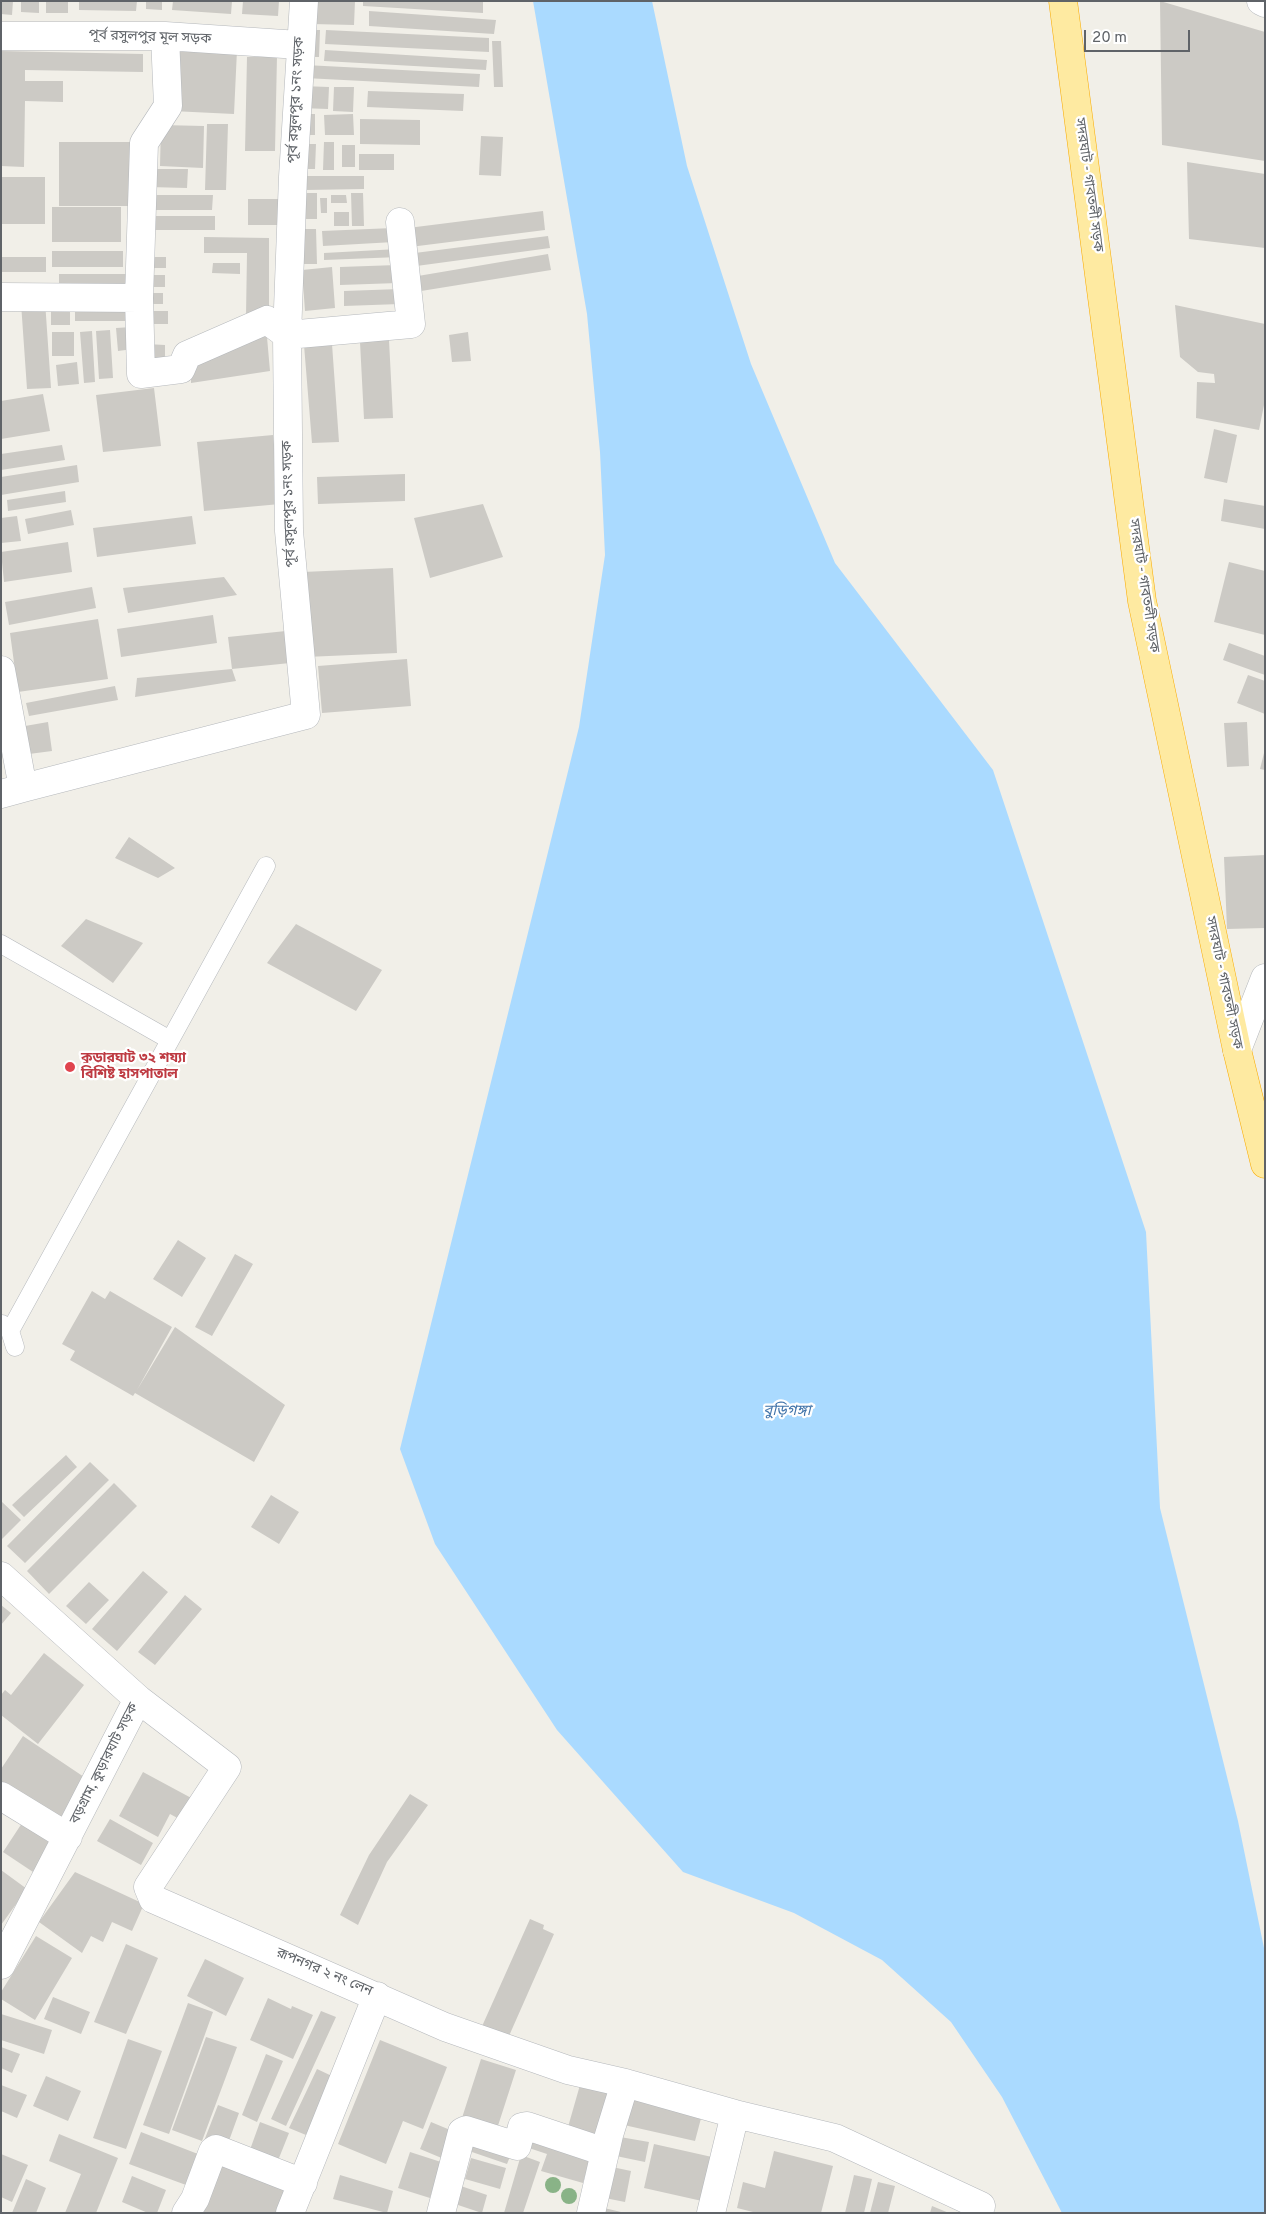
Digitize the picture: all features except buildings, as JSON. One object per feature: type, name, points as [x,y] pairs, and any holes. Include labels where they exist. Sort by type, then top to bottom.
[{"type":"highway","name":"সদরঘাট - গাবতলী সড়ক","points":[[1063,1],[1142,601],[1238,1050],[1265,1164]]},
{"type":"street","name":"পূর্ব রসুলপুর ১নং সড়ক","points":[[12,791],[306,714],[289,531],[288,335],[299,46],[304,1]]},
{"type":"street","points":[[1261,1],[1265,3]]},
{"type":"street","name":"পূর্ব রসুলপুর মূল সড়ক","points":[[1,36],[165,36],[299,46]]},
{"type":"street","points":[[165,36],[168,106],[144,144],[139,298],[140,374],[181,369],[187,355],[267,320],[288,335],[411,324],[400,222]]},
{"type":"street","points":[[1,298],[139,298]]},
{"type":"street","points":[[1,670],[12,791]]},
{"type":"street","points":[[1238,1050],[1265,978]]},
{"type":"street","name":"বড়গ্রাম, কুড়ারঘাট সড়ক","points":[[1,1576],[138,1699],[1,1965]]},
{"type":"street","name":"রূপনগর ২ নং লেন","points":[[138,1699],[227,1767],[148,1886],[153,1899],[454,2030],[568,2070],[625,2082],[736,2114],[835,2138],[981,2206]]},
{"type":"street","points":[[1,1796],[68,1837]]},
{"type":"street","points":[[290,2213],[377,1996]]},
{"type":"street","points":[[591,2213],[605,2152],[625,2082]]},
{"type":"street","points":[[711,2213],[736,2114]]},
{"type":"street","points":[[441,2213],[462,2132],[466,2130],[517,2146],[524,2125],[605,2152]]},
{"type":"street","points":[[186,2213],[194,2199],[213,2151],[216,2150],[303,2183]]},
{"type":"lane","points":[[9,1334],[266,866]]},
{"type":"lane","points":[[1,944],[170,1040]]},
{"type":"water","name":"বুড়িগঙ্গা","points":[[533,1],[652,1],[687,166],[751,364],[835,563],[993,770],[1146,1232],[1160,1508],[1238,1821],[1265,1953],[1265,2213],[1062,2213],[1002,2097],[951,2022],[882,1960],[794,1913],[683,1872],[557,1730],[435,1544],[400,1449],[579,727],[605,555],[600,452],[587,314]]},
{"type":"place","name":"কুড়ারঘাট ৩২ শয্যা বিশিষ্ট হাসপাতাল","points":[[70,1067]]}]
